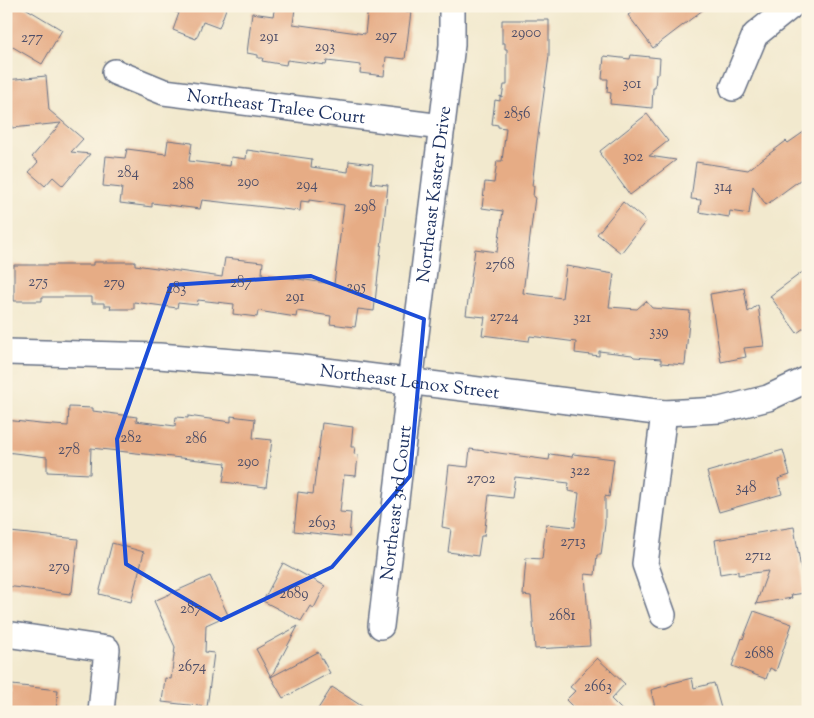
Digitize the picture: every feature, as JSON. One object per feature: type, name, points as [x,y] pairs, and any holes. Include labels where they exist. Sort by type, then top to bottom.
[{"type":"street","name":"Northeast Kaster Drive","points":[[410,381],[452,45],[452,6]]},
{"type":"street","points":[[733,88],[755,34],[791,6]]},
{"type":"street","name":"Northeast Tralee Court","points":[[115,72],[164,92],[442,127]]},
{"type":"street","name":"Northeast Lenox Street","points":[[6,352],[159,356],[294,367],[664,413],[720,410],[768,398],[808,379]]},
{"type":"street","name":"Northeast 3rd Court","points":[[381,626],[410,381]]},
{"type":"street","points":[[663,615],[645,564],[664,413]]},
{"type":"street","points":[[6,634],[107,649],[101,712]]},
{"type":"highlighted area","points":[[311,276],[424,319],[410,476],[332,567],[221,620],[126,564],[117,439],[171,285]]},
{"type":"building","points":[[11,6],[22,6],[62,30],[42,64],[6,43],[6,15]]},
{"type":"building","points":[[167,6],[227,6],[219,28],[203,22],[196,39],[173,30],[179,13],[166,9]]},
{"type":"building","points":[[275,6],[295,8],[293,24],[365,34],[368,7],[411,12],[405,59],[386,57],[384,76],[360,73],[361,65],[327,61],[326,65],[287,60],[286,65],[262,61],[263,58],[258,58],[258,55],[247,53],[252,13],[273,16]]},
{"type":"building","points":[[640,6],[708,6],[653,48],[628,15]]},
{"type":"building","points":[[502,20],[549,20],[549,56],[532,186],[534,186],[533,197],[535,197],[523,293],[562,298],[566,266],[614,274],[609,307],[637,309],[646,301],[652,308],[690,311],[685,365],[661,363],[661,359],[599,351],[599,356],[575,353],[576,342],[530,336],[529,341],[482,335],[485,317],[466,315],[475,249],[497,252],[503,211],[482,208],[485,182],[494,183],[497,161],[502,161],[506,128],[492,124],[495,100],[500,101],[504,85],[507,85],[507,49],[505,49],[505,43],[502,43]]},
{"type":"building","points":[[631,55],[660,58],[659,74],[656,74],[655,88],[653,88],[652,108],[610,104],[611,93],[607,92],[608,79],[602,79],[604,56],[630,59]]},
{"type":"building","points":[[46,76],[49,110],[83,139],[71,152],[90,154],[63,186],[53,177],[45,186],[29,172],[38,162],[32,157],[61,123],[12,128],[9,108],[6,108],[6,80]]},
{"type":"building","points":[[647,114],[668,141],[649,156],[676,160],[630,195],[600,154],[600,151]]},
{"type":"building","points":[[808,129],[808,174],[766,205],[753,186],[749,214],[730,211],[729,217],[699,212],[701,200],[691,199],[696,162],[748,170],[786,141],[788,143]]},
{"type":"building","points":[[168,140],[192,143],[189,161],[230,166],[231,157],[246,159],[247,150],[312,159],[311,167],[348,172],[349,161],[373,164],[371,183],[388,185],[374,311],[358,309],[355,327],[330,324],[331,316],[297,311],[296,317],[258,311],[257,317],[233,314],[234,304],[198,300],[197,305],[178,303],[177,308],[134,302],[134,309],[110,309],[111,306],[104,306],[104,303],[92,303],[92,297],[42,297],[42,301],[14,301],[14,265],[93,265],[93,262],[135,262],[135,265],[222,277],[225,258],[263,262],[262,274],[334,284],[344,205],[309,200],[309,202],[301,201],[300,211],[202,200],[200,209],[152,203],[152,207],[120,203],[122,188],[103,186],[106,156],[125,158],[127,149],[166,154]]},
{"type":"building","points":[[623,202],[646,221],[621,253],[597,234]]},
{"type":"building","points":[[808,268],[808,325],[797,333],[770,296]]},
{"type":"building","points":[[744,288],[748,312],[758,305],[764,346],[744,348],[746,357],[721,362],[710,294]]},
{"type":"building","points":[[69,407],[93,408],[93,411],[137,417],[136,421],[175,426],[176,417],[188,418],[188,416],[231,422],[231,416],[255,419],[253,438],[272,440],[266,487],[223,482],[226,463],[91,448],[90,474],[47,472],[47,457],[6,452],[6,420],[68,426]]},
{"type":"building","points":[[322,423],[353,427],[351,447],[355,447],[354,454],[358,455],[356,476],[344,475],[340,512],[351,513],[349,537],[294,531],[298,492],[313,494]]},
{"type":"building","points":[[470,449],[549,460],[550,454],[572,457],[573,454],[614,459],[609,497],[605,496],[605,524],[601,555],[597,555],[595,575],[585,574],[590,646],[535,649],[531,596],[523,595],[526,558],[542,559],[546,524],[575,527],[579,493],[568,491],[569,483],[515,477],[512,498],[489,495],[484,536],[481,536],[478,556],[448,552],[451,529],[442,527],[449,465],[468,467]]},
{"type":"building","points":[[783,450],[790,475],[778,479],[782,494],[719,512],[707,472]]},
{"type":"building","points":[[794,527],[805,593],[791,595],[792,598],[756,604],[768,571],[738,575],[738,571],[720,574],[715,540]]},
{"type":"building","points":[[10,532],[78,539],[72,592],[70,594],[6,586],[6,537],[9,538]]},
{"type":"building","points":[[112,543],[144,552],[131,602],[99,594]]},
{"type":"building","points":[[283,563],[325,586],[314,608],[310,606],[301,621],[263,601]]},
{"type":"building","points":[[210,576],[228,615],[206,625],[205,652],[214,653],[207,707],[162,702],[165,678],[171,679],[175,647],[154,601]]},
{"type":"building","points":[[754,611],[792,624],[776,671],[770,668],[766,679],[732,666]]},
{"type":"building","points":[[298,626],[271,677],[256,649]]},
{"type":"building","points":[[318,652],[330,673],[283,698],[271,677]]},
{"type":"building","points":[[597,658],[625,684],[611,699],[624,712],[578,712],[566,700],[575,691],[570,687]]},
{"type":"building","points":[[692,678],[694,688],[714,683],[722,712],[656,712],[651,690]]},
{"type":"building","points":[[12,685],[58,690],[56,712],[6,712],[6,692],[11,692]]},
{"type":"building","points":[[332,687],[371,712],[316,712]]}]
